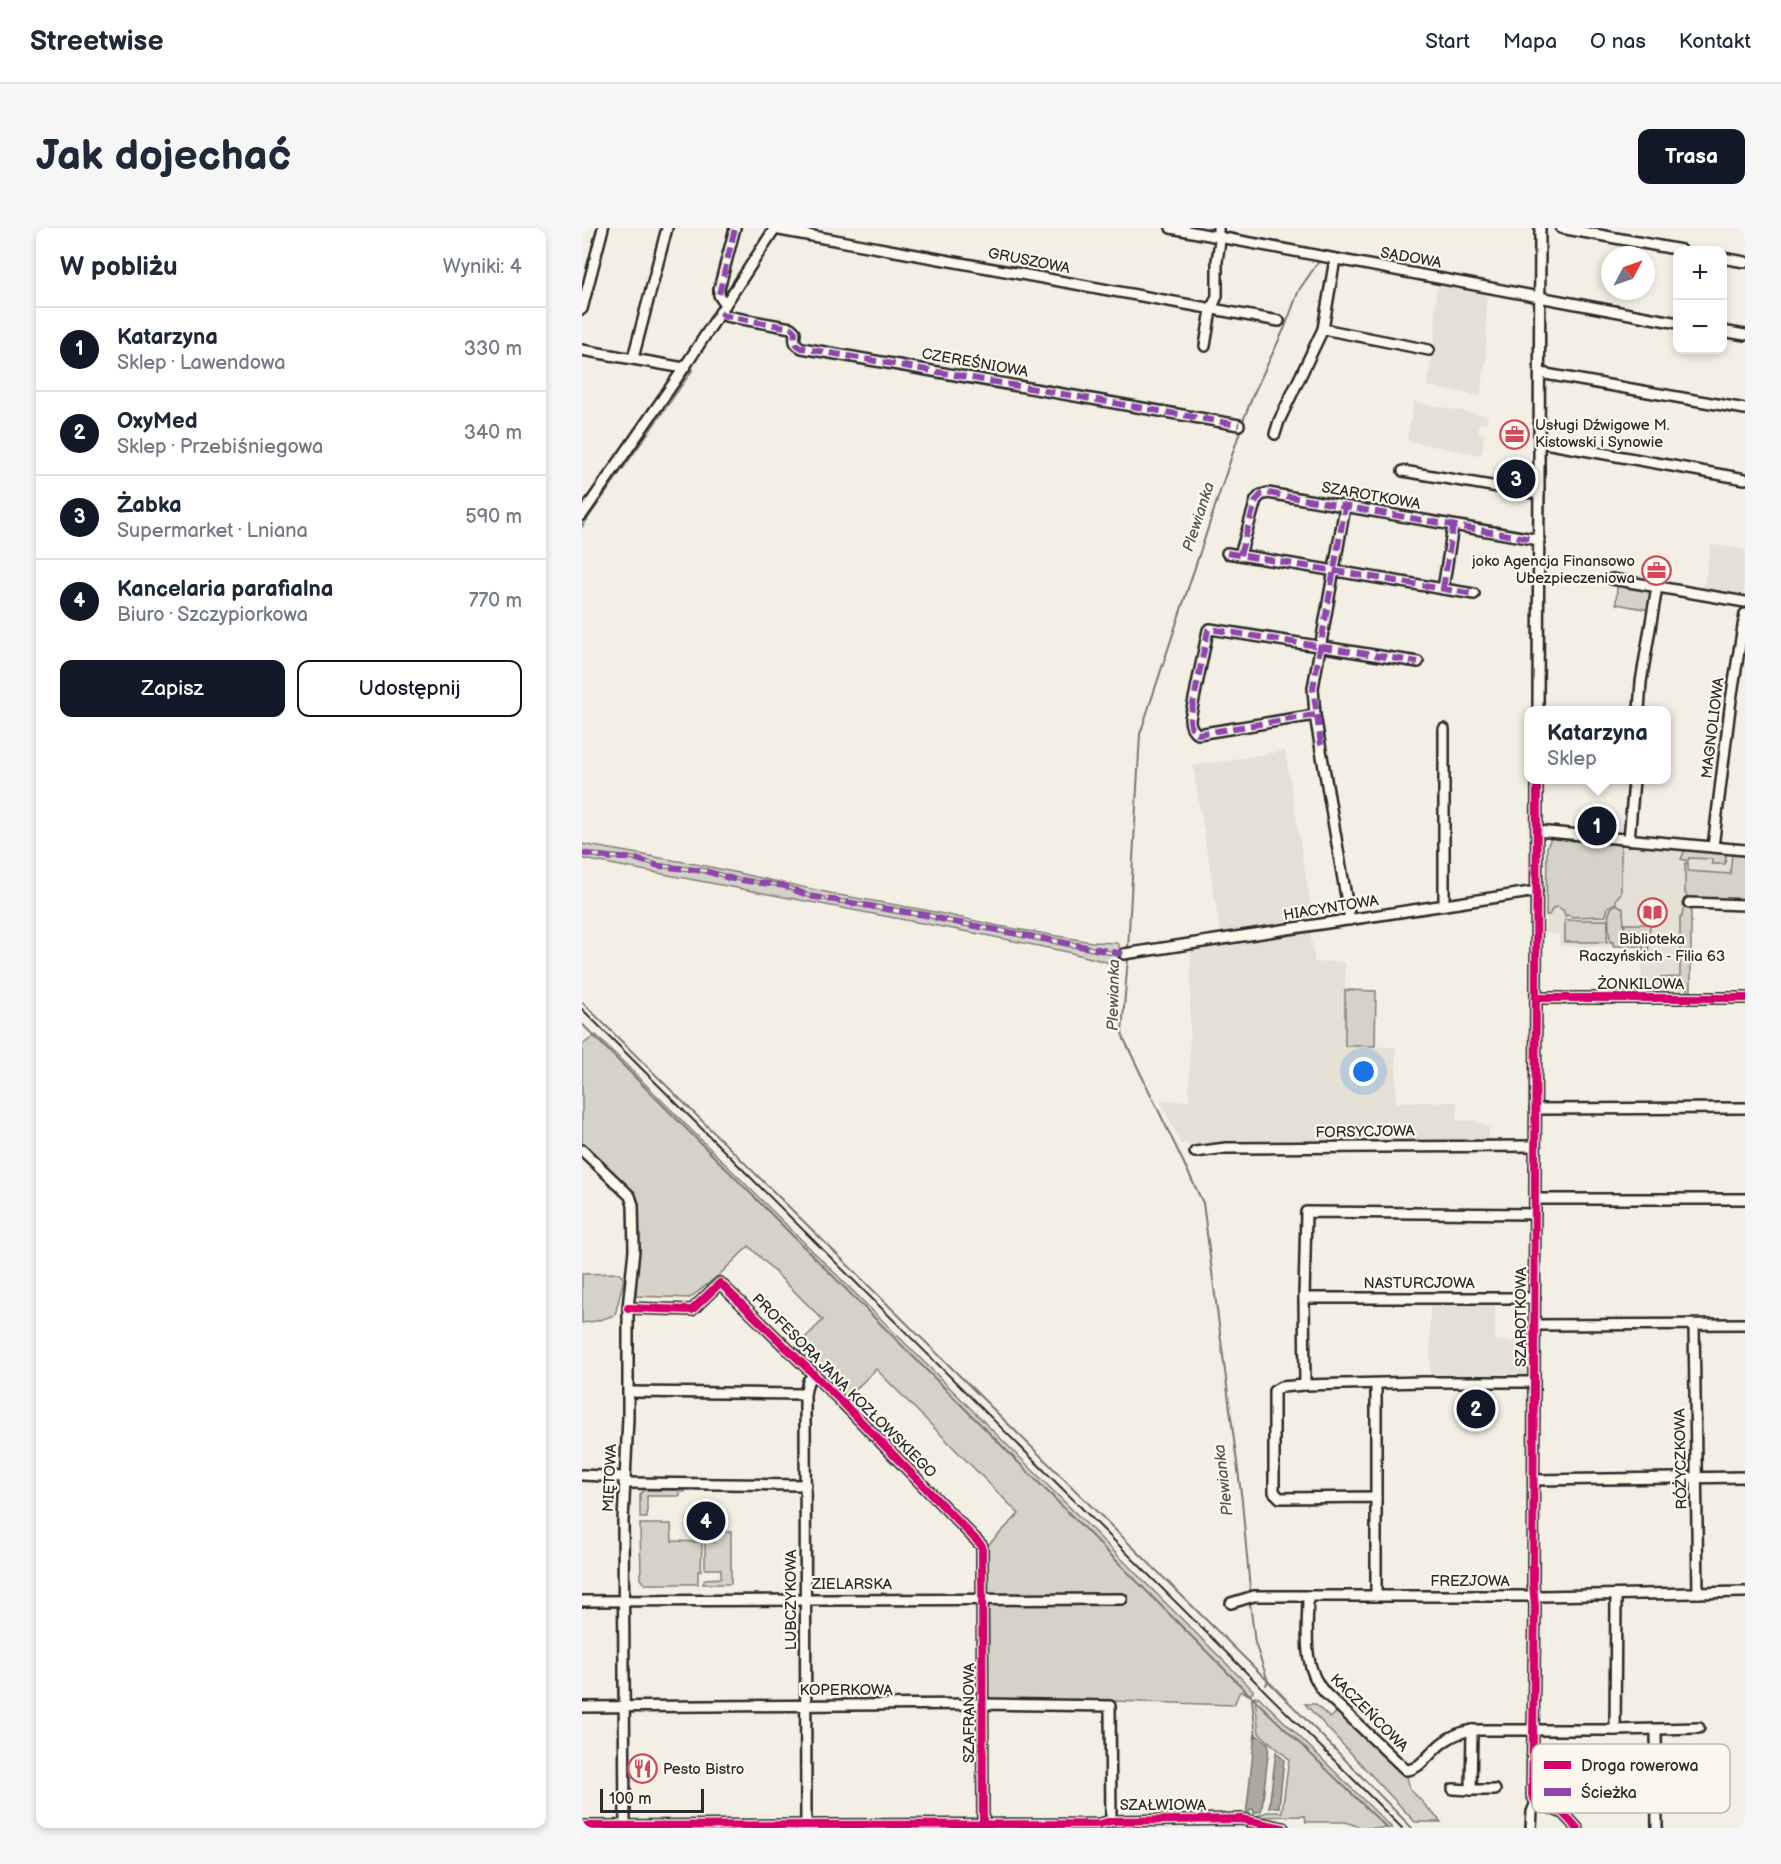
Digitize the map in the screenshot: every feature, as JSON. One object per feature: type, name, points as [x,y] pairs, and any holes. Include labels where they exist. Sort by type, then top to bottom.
[{"type":"street","points":[[582,309],[603,228]]},
{"type":"street","points":[[633,358],[667,228]]},
{"type":"street","points":[[723,309],[719,289],[735,228]]},
{"type":"street","name":"SADOWA","points":[[1171,228],[1219,232],[1335,259],[1673,322]]},
{"type":"street","points":[[1538,706],[1540,228]]},
{"type":"street","points":[[1561,228],[1673,249]]},
{"type":"street","points":[[582,515],[684,368],[774,229]]},
{"type":"street","name":"GRUSZOWA","points":[[774,229],[1279,321]]},
{"type":"street","points":[[1205,346],[1211,310],[1217,296],[1219,232]]},
{"type":"street","points":[[1275,434],[1323,329],[1335,259]]},
{"type":"street","points":[[1727,259],[1745,262]]},
{"type":"street","name":"CZEREŚNIOWA","points":[[723,309],[726,316],[791,328],[795,332],[796,345],[802,348],[1239,425]]},
{"type":"street","points":[[1323,329],[1429,350]]},
{"type":"street","points":[[1727,332],[1745,335]]},
{"type":"street","points":[[582,350],[684,368]]},
{"type":"street","points":[[1540,373],[1745,409]]},
{"type":"street","points":[[1539,442],[1745,479]]},
{"type":"street","points":[[1403,471],[1539,494]]},
{"type":"street","name":"SZAROTKOWA","points":[[1240,555],[1256,500],[1268,493],[1539,540]]},
{"type":"street","points":[[1345,507],[1313,688],[1350,920]]},
{"type":"street","points":[[1443,589],[1453,526]]},
{"type":"street","points":[[1227,553],[1474,594]]},
{"type":"street","points":[[1612,579],[1745,602]]},
{"type":"street","points":[[1639,706],[1641,682],[1657,587]]},
{"type":"street","name":"MAGNOLIOWA","points":[[1713,847],[1731,700],[1745,614]]},
{"type":"street","points":[[1316,716],[1198,734],[1193,730],[1190,723],[1209,629],[1418,662]]},
{"type":"street","points":[[1444,729],[1444,905]]},
{"type":"street","name":"SZAROTKOWA","points":[[1532,1794],[1537,784]]},
{"type":"street","points":[[1629,840],[1634,784]]},
{"type":"street","points":[[1537,831],[1745,850]]},
{"type":"street","name":"HIACYNTOWA","points":[[1127,954],[1537,891]]},
{"type":"street","points":[[1689,903],[1745,905]]},
{"type":"street","name":"ŻONKILOWA","points":[[1536,998],[1745,998]]},
{"type":"street","points":[[1535,1108],[1745,1108]]},
{"type":"street","name":"FORSYCJOWA","points":[[1195,1152],[1227,1148],[1535,1146]]},
{"type":"street","name":"MIĘTOWA","points":[[582,1150],[630,1196],[633,1205],[633,1263],[628,1308],[628,1392],[624,1480],[625,1827]]},
{"type":"street","points":[[1535,1199],[1745,1199]]},
{"type":"street","points":[[1305,1385],[1306,1212],[1535,1214]]},
{"type":"street","name":"PROFESORA JANA KOZŁOWSKIEGO","points":[[628,1308],[692,1310],[720,1283],[982,1546],[982,1599]]},
{"type":"street","name":"NASTURCJOWA","points":[[1304,1298],[1535,1298]]},
{"type":"street","points":[[1534,1325],[1745,1324]]},
{"type":"street","name":"RÓŻYCZKOWA","points":[[1694,1325],[1698,1593]]},
{"type":"street","name":"LUBCZYKOWA","points":[[806,1827],[805,1394],[808,1382],[814,1375]]},
{"type":"street","points":[[1376,1497],[1280,1498],[1274,1492],[1274,1391],[1281,1387],[1305,1385],[1534,1382]]},
{"type":"street","points":[[1376,1384],[1376,1596]]},
{"type":"street","points":[[628,1392],[805,1394]]},
{"type":"street","points":[[582,1475],[624,1480],[806,1485]]},
{"type":"street","points":[[1534,1480],[1745,1477]]},
{"type":"street","name":"FREZJOWA","points":[[1232,1603],[1249,1596],[1534,1596],[1745,1592]]},
{"type":"street","points":[[1615,1730],[1616,1595]]},
{"type":"street","name":"KACZEŃCOWA","points":[[1308,1596],[1308,1656],[1314,1679],[1325,1693],[1402,1768],[1411,1770],[1445,1741],[1472,1730],[1698,1728]]},
{"type":"street","name":"SZAFRANOWA","points":[[982,1599],[983,1826]]},
{"type":"street","name":"ZIELARSKA","points":[[582,1601],[1122,1599]]},
{"type":"street","name":"KOPERKOWA","points":[[582,1707],[983,1704],[1110,1706],[1111,1821]]},
{"type":"street","points":[[1471,1790],[1472,1730]]},
{"type":"street","points":[[1656,1730],[1656,1744]]},
{"type":"street","points":[[1453,1789],[1495,1790]]},
{"type":"street","name":"SZAROTKOWA","points":[[1531,1828],[1532,1812]]},
{"type":"street","points":[[1563,1813],[1577,1828]]},
{"type":"street","points":[[1657,1813],[1657,1828]]},
{"type":"street","name":"SZAŁWIOWA","points":[[582,1826],[983,1826],[1241,1819],[1282,1828]]},
{"type":"shaded area","points":[[1444,285],[1487,292],[1486,361],[1480,396],[1427,386],[1435,337],[1436,291]]},
{"type":"shaded area","points":[[692,368],[582,527],[582,520],[687,369]]},
{"type":"shaded area","points":[[1414,402],[1488,416],[1486,424],[1479,423],[1478,433],[1485,434],[1481,455],[1407,441]]},
{"type":"shaded area","points":[[1511,460],[1531,464],[1530,491],[1506,486]]},
{"type":"shaded area","points":[[1711,544],[1745,550],[1744,592],[1738,596],[1699,589],[1704,585]]},
{"type":"shaded area","points":[[1624,584],[1650,588],[1653,591],[1650,610],[1616,604],[1617,587]]},
{"type":"shaded area","points":[[1285,751],[1313,920],[1251,931],[1244,930],[1221,936],[1193,766]]},
{"type":"shaded area","points":[[1551,838],[1692,851],[1712,859],[1712,863],[1725,864],[1726,854],[1745,856],[1745,895],[1691,907],[1691,992],[1642,992],[1641,947],[1559,946],[1559,934],[1546,933],[1547,847]]},
{"type":"shaded area","points":[[1551,838],[1621,845],[1621,893],[1616,903],[1608,907],[1606,916],[1565,916],[1564,911],[1558,907],[1553,908],[1549,915],[1546,915],[1547,847]]},
{"type":"shaded area","points":[[582,844],[706,866],[999,926],[1092,942],[1116,943],[1120,950],[1111,951],[928,913],[811,895],[783,884],[737,878],[707,869],[660,864],[634,857],[584,852]]},
{"type":"shaded area","points":[[1685,850],[1726,854],[1725,864],[1712,864],[1712,859],[1689,858],[1688,861],[1681,859]]},
{"type":"shaded area","points":[[582,855],[606,859],[630,859],[665,868],[708,873],[734,880],[783,887],[808,897],[927,917],[1118,956],[1119,959],[1110,963],[990,936],[584,859]]},
{"type":"shaded area","points":[[1732,855],[1745,856],[1745,901],[1689,899],[1685,893],[1685,863],[1688,863],[1688,871],[1730,874]]},
{"type":"shaded area","points":[[1616,904],[1623,908],[1624,929],[1625,924],[1650,924],[1648,955],[1644,957],[1643,946],[1613,946],[1613,942],[1610,942],[1609,915]]},
{"type":"shaded area","points":[[1687,906],[1691,907],[1691,992],[1688,992],[1688,986],[1665,986],[1660,981],[1660,978],[1680,977],[1680,917]]},
{"type":"shaded area","points":[[1565,920],[1608,920],[1607,942],[1565,942]]},
{"type":"shaded area","points":[[1310,931],[1315,962],[1345,962],[1345,1046],[1396,1047],[1396,1102],[1457,1102],[1457,1121],[1483,1123],[1484,1127],[1489,1127],[1489,1137],[1495,1141],[1396,1141],[1396,1145],[1181,1144],[1160,1100],[1189,1101],[1191,949]]},
{"type":"shaded area","points":[[1345,990],[1376,991],[1375,1046],[1345,1046]]},
{"type":"shaded area","points":[[596,1035],[1253,1692],[1249,1695],[1242,1691],[1239,1693],[1234,1705],[1113,1701],[990,1701],[986,1695],[988,1695],[989,1643],[988,1545],[1019,1514],[876,1369],[846,1399],[796,1347],[823,1320],[749,1246],[720,1274],[690,1298],[636,1296],[637,1200],[629,1188],[582,1145],[582,1045]]},
{"type":"shaded area","points":[[619,1273],[624,1279],[615,1315],[582,1323],[582,1274]]},
{"type":"shaded area","points":[[1495,1302],[1495,1341],[1527,1341],[1527,1377],[1524,1380],[1430,1380],[1430,1303],[1487,1304]]},
{"type":"shaded area","points":[[644,1490],[685,1490],[685,1492],[680,1492],[680,1496],[647,1496],[647,1518],[640,1518],[640,1494]]},
{"type":"shaded area","points":[[640,1524],[671,1524],[672,1541],[702,1542],[698,1584],[645,1584],[641,1579]]},
{"type":"shaded area","points":[[715,1532],[731,1532],[731,1584],[703,1584],[705,1579],[721,1578],[721,1569],[705,1569],[705,1542],[715,1542]]},
{"type":"shaded area","points":[[1258,1696],[1392,1828],[1362,1828],[1346,1822],[1306,1822],[1305,1816],[1254,1817],[1267,1812],[1282,1812],[1289,1759],[1259,1733],[1255,1699]]},
{"type":"shaded area","points":[[1305,1704],[1315,1704],[1330,1718],[1338,1711],[1407,1777],[1410,1789],[1441,1822],[1415,1822]]},
{"type":"shaded area","points":[[1255,1734],[1269,1746],[1262,1808],[1261,1811],[1254,1813],[1253,1809],[1250,1809],[1246,1816]]},
{"type":"shaded area","points":[[1276,1752],[1284,1760],[1279,1807],[1269,1808]]},
{"type":"shaded area","points":[[631,1757],[650,1757],[650,1782],[631,1782]]},
{"type":"waterway","name":"Plewianka","points":[[1243,421],[1299,290],[1319,261]]},
{"type":"waterway","name":"Plewianka","points":[[1128,949],[1140,734],[1240,431]]},
{"type":"waterway","name":"Plewianka","points":[[1128,958],[1122,1032],[1124,1039],[1203,1203],[1242,1501],[1250,1590]]},
{"type":"waterway","points":[[582,1002],[1272,1685],[1412,1828]]},
{"type":"waterway","points":[[582,1024],[1253,1698],[1387,1828]]},
{"type":"waterway","name":"Plewianka","points":[[1250,1603],[1255,1643],[1268,1681],[1266,1685]]},
{"type":"waterway","name":"Plewianka","points":[[1255,1696],[1252,1699],[1256,1737]]},
{"type":"railway","points":[[582,1009],[1402,1828]]},
{"type":"marked path","points":[[719,294],[735,228]]},
{"type":"marked path","points":[[720,313],[791,328],[795,332],[796,344],[802,348],[1239,425]]},
{"type":"marked path","points":[[1240,555],[1256,500],[1268,493],[1531,539]]},
{"type":"marked path","points":[[1321,745],[1313,688],[1345,507]]},
{"type":"marked path","points":[[1443,589],[1453,526]]},
{"type":"marked path","points":[[1227,553],[1474,594]]},
{"type":"marked path","points":[[1315,715],[1198,734],[1192,728],[1190,719],[1208,630],[1418,662]]},
{"type":"marked path","points":[[582,853],[611,858],[633,858],[659,866],[705,871],[733,879],[785,886],[809,896],[925,915],[1124,954]]},
{"type":"cycle path","points":[[1533,1744],[1537,784]]},
{"type":"cycle path","points":[[1536,998],[1745,998]]},
{"type":"cycle path","points":[[628,1308],[692,1310],[720,1283],[843,1403],[982,1546],[983,1828]]},
{"type":"cycle path","points":[[1563,1813],[1577,1828]]},
{"type":"cycle path","points":[[582,1826],[1100,1824],[1111,1821],[1241,1819],[1283,1828]]},
{"type":"place","name":"Usługi Dźwigowe M. Kistowski i Synowie","points":[[1514,434]]},
{"type":"place","name":"Żabka","points":[[1516,479]]},
{"type":"place","name":"joko Agencja Finansowo Ubezpieczeniowa","points":[[1656,570]]},
{"type":"place","name":"Katarzyna","points":[[1597,826]]},
{"type":"place","name":"Biblioteka Raczyńskich - Filia 63","points":[[1652,912]]},
{"type":"place","name":"OxyMed","points":[[1476,1409]]},
{"type":"place","name":"Kancelaria parafialna","points":[[706,1521]]},
{"type":"place","name":"Pesto Bistro","points":[[642,1769]]}]
